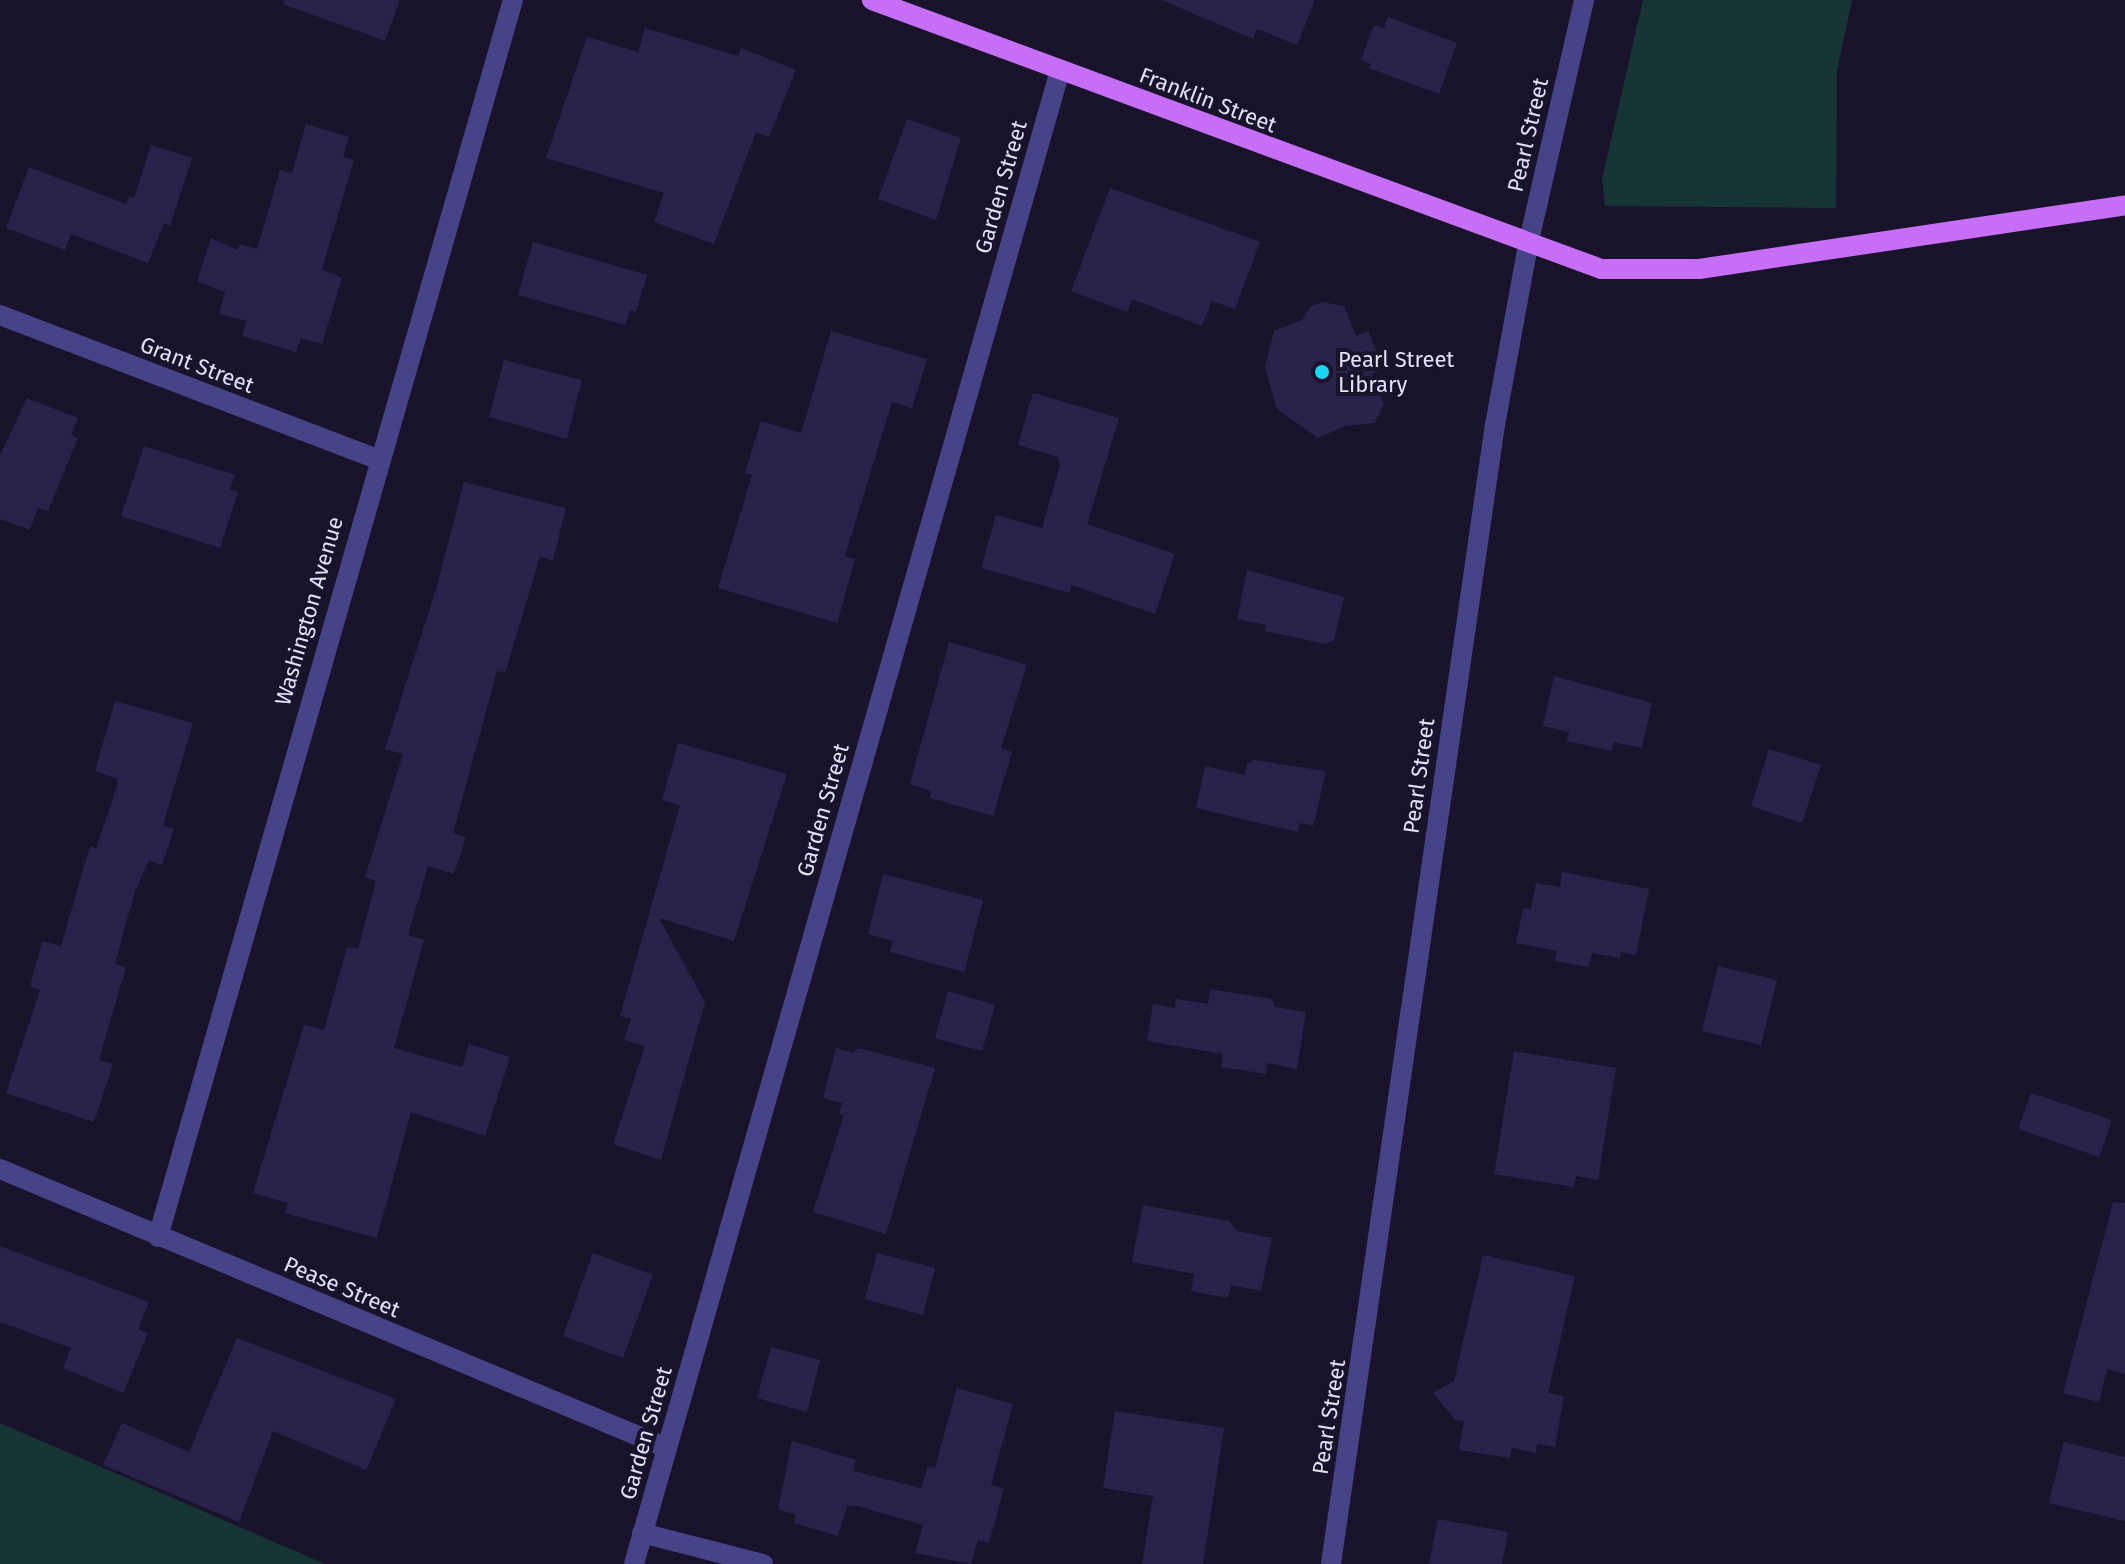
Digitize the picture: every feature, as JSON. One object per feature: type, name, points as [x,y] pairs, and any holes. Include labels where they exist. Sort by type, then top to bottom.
[{"type":"main road","name":"Franklin Street","points":[[872,0],[1528,245],[1601,269],[1658,272],[2125,205]]},
{"type":"street","name":"Washington Avenue","points":[[158,1237],[377,459],[513,0]]},
{"type":"street","name":"Pearl Street","points":[[1331,1564],[1463,636],[1528,245],[1584,0]]},
{"type":"street","name":"Garden Street","points":[[634,1564],[1060,70]]},
{"type":"street","name":"Grant Street","points":[[0,315],[377,459]]},
{"type":"street","name":"Pease Street","points":[[0,1169],[667,1448]]},
{"type":"street","points":[[642,1533],[763,1564]]},
{"type":"green space","points":[[1643,0],[1852,0],[1837,71],[1836,208],[1605,206],[1602,179]]},
{"type":"green space","points":[[0,1423],[325,1564],[0,1564]]},
{"type":"building","points":[[284,0],[400,0],[385,41],[283,4]]},
{"type":"building","points":[[1162,0],[1315,0],[1297,45],[1257,29],[1253,39]]},
{"type":"building","points":[[1388,17],[1457,43],[1439,94],[1369,68],[1371,64],[1361,60],[1374,25],[1384,28]]},
{"type":"building","points":[[645,28],[738,56],[741,48],[796,70],[769,137],[756,132],[714,244],[654,222],[664,193],[546,158],[587,37],[638,52]]},
{"type":"building","points":[[907,119],[961,138],[936,220],[878,199]]},
{"type":"building","points":[[306,124],[349,137],[343,157],[354,160],[322,269],[342,278],[322,344],[301,338],[296,352],[242,336],[247,321],[219,314],[225,292],[197,281],[211,238],[237,250],[239,244],[257,249],[280,170],[292,173]]},
{"type":"building","points":[[151,145],[192,158],[170,226],[164,223],[148,263],[71,234],[65,250],[6,228],[29,167],[126,204],[129,196],[134,198]]},
{"type":"building","points":[[1110,188],[1260,242],[1235,309],[1212,301],[1202,326],[1132,299],[1127,312],[1071,291]]},
{"type":"building","points":[[533,242],[647,275],[636,312],[630,310],[625,325],[518,295]]},
{"type":"building","name":"Pearl Street Library","points":[[1322,302],[1344,306],[1356,336],[1368,331],[1384,369],[1372,374],[1384,404],[1375,423],[1345,426],[1318,438],[1277,409],[1265,367],[1274,331],[1302,320],[1310,307]]},
{"type":"building","points":[[831,331],[927,359],[912,408],[892,402],[845,556],[855,559],[837,623],[718,588],[752,475],[745,473],[761,421],[801,433]]},
{"type":"building","points":[[504,360],[582,380],[567,439],[489,417]]},
{"type":"building","points":[[1033,393],[1119,418],[1087,524],[1175,554],[1155,614],[1072,585],[1069,593],[981,568],[996,515],[1042,528],[1060,465],[1058,457],[1018,445]]},
{"type":"building","points":[[27,398],[78,418],[71,435],[78,438],[48,511],[38,508],[30,530],[0,519],[0,455]]},
{"type":"building","points":[[144,446],[235,475],[230,489],[238,492],[220,548],[121,516]]},
{"type":"building","points":[[464,482],[566,508],[553,560],[540,557],[505,673],[497,671],[453,833],[466,837],[454,874],[428,866],[408,935],[424,940],[394,1048],[462,1067],[469,1044],[510,1057],[485,1136],[411,1112],[377,1238],[285,1213],[288,1203],[253,1193],[304,1025],[324,1030],[347,947],[358,949],[376,881],[365,877],[403,754],[385,749],[437,586]]},
{"type":"building","points":[[1247,570],[1344,597],[1334,641],[1325,644],[1265,631],[1266,625],[1237,619]]},
{"type":"building","points":[[949,642],[1027,665],[1001,748],[1012,752],[993,816],[930,798],[931,791],[910,784]]},
{"type":"building","points":[[1554,676],[1652,703],[1642,748],[1614,742],[1612,751],[1567,741],[1569,732],[1543,726]]},
{"type":"building","points":[[115,701],[193,723],[163,825],[174,829],[162,865],[149,860],[134,894],[115,964],[126,967],[99,1060],[113,1064],[94,1122],[6,1093],[40,990],[30,987],[42,941],[61,946],[90,846],[96,848],[118,784],[116,778],[95,771]]},
{"type":"building","points":[[678,743],[787,774],[734,941],[659,918],[705,1002],[661,1160],[613,1144],[645,1046],[624,1040],[631,1019],[620,1016],[680,805],[662,800]]},
{"type":"building","points":[[1769,749],[1821,765],[1802,823],[1751,806]]},
{"type":"building","points":[[1254,760],[1326,771],[1313,826],[1300,823],[1298,832],[1196,808],[1205,766],[1245,775],[1247,764]]},
{"type":"building","points":[[1562,872],[1649,889],[1636,955],[1621,952],[1620,958],[1592,953],[1589,967],[1555,961],[1557,951],[1516,943],[1523,908],[1531,909],[1536,883],[1560,887]]},
{"type":"building","points":[[883,874],[983,900],[964,972],[890,952],[893,941],[868,934]]},
{"type":"building","points":[[1718,966],[1777,980],[1761,1045],[1702,1031]]},
{"type":"building","points":[[1210,989],[1272,999],[1275,1007],[1306,1012],[1297,1069],[1267,1063],[1266,1074],[1221,1067],[1223,1054],[1147,1041],[1153,1004],[1175,1008],[1176,999],[1208,1004]]},
{"type":"building","points":[[948,991],[995,1005],[982,1051],[935,1038]]},
{"type":"building","points":[[836,1048],[853,1053],[858,1048],[935,1068],[886,1234],[813,1212],[844,1115],[839,1114],[842,1103],[823,1098]]},
{"type":"building","points":[[1514,1051],[1616,1068],[1598,1180],[1576,1176],[1574,1187],[1494,1174]]},
{"type":"building","points":[[2031,1093],[2112,1120],[2099,1157],[2018,1129]]},
{"type":"building","points":[[2113,1202],[2125,1203],[2125,1374],[2107,1369],[2099,1402],[2063,1393]]},
{"type":"building","points":[[1143,1205],[1229,1221],[1237,1231],[1272,1238],[1261,1291],[1231,1285],[1228,1298],[1191,1291],[1194,1274],[1132,1262]]},
{"type":"building","points":[[0,1246],[149,1302],[138,1329],[148,1333],[123,1393],[63,1368],[71,1348],[0,1322]]},
{"type":"building","points":[[593,1253],[653,1275],[623,1358],[563,1336]]},
{"type":"building","points":[[877,1253],[935,1268],[923,1315],[865,1299]]},
{"type":"building","points":[[1483,1255],[1575,1276],[1548,1393],[1564,1396],[1555,1447],[1537,1444],[1536,1453],[1512,1448],[1510,1458],[1459,1450],[1464,1421],[1455,1420],[1433,1393],[1454,1381]]},
{"type":"building","points":[[237,1338],[396,1399],[366,1470],[273,1431],[239,1522],[103,1465],[122,1423],[189,1452]]},
{"type":"building","points":[[771,1347],[820,1360],[807,1412],[757,1398]]},
{"type":"building","points":[[957,1388],[1013,1404],[991,1485],[1004,1488],[989,1543],[978,1540],[971,1564],[915,1553],[923,1525],[858,1506],[847,1506],[838,1536],[794,1523],[796,1515],[778,1509],[792,1441],[856,1460],[853,1471],[921,1488],[928,1466],[935,1468]]},
{"type":"building","points":[[1115,1411],[1224,1428],[1203,1564],[1142,1564],[1153,1496],[1103,1488]]},
{"type":"building","points":[[2064,1442],[2125,1457],[2125,1521],[2049,1503]]},
{"type":"building","points":[[1438,1519],[1508,1532],[1502,1564],[1429,1564]]},
{"type":"place","name":"Pearl Street Library","points":[[1322,372]]}]
